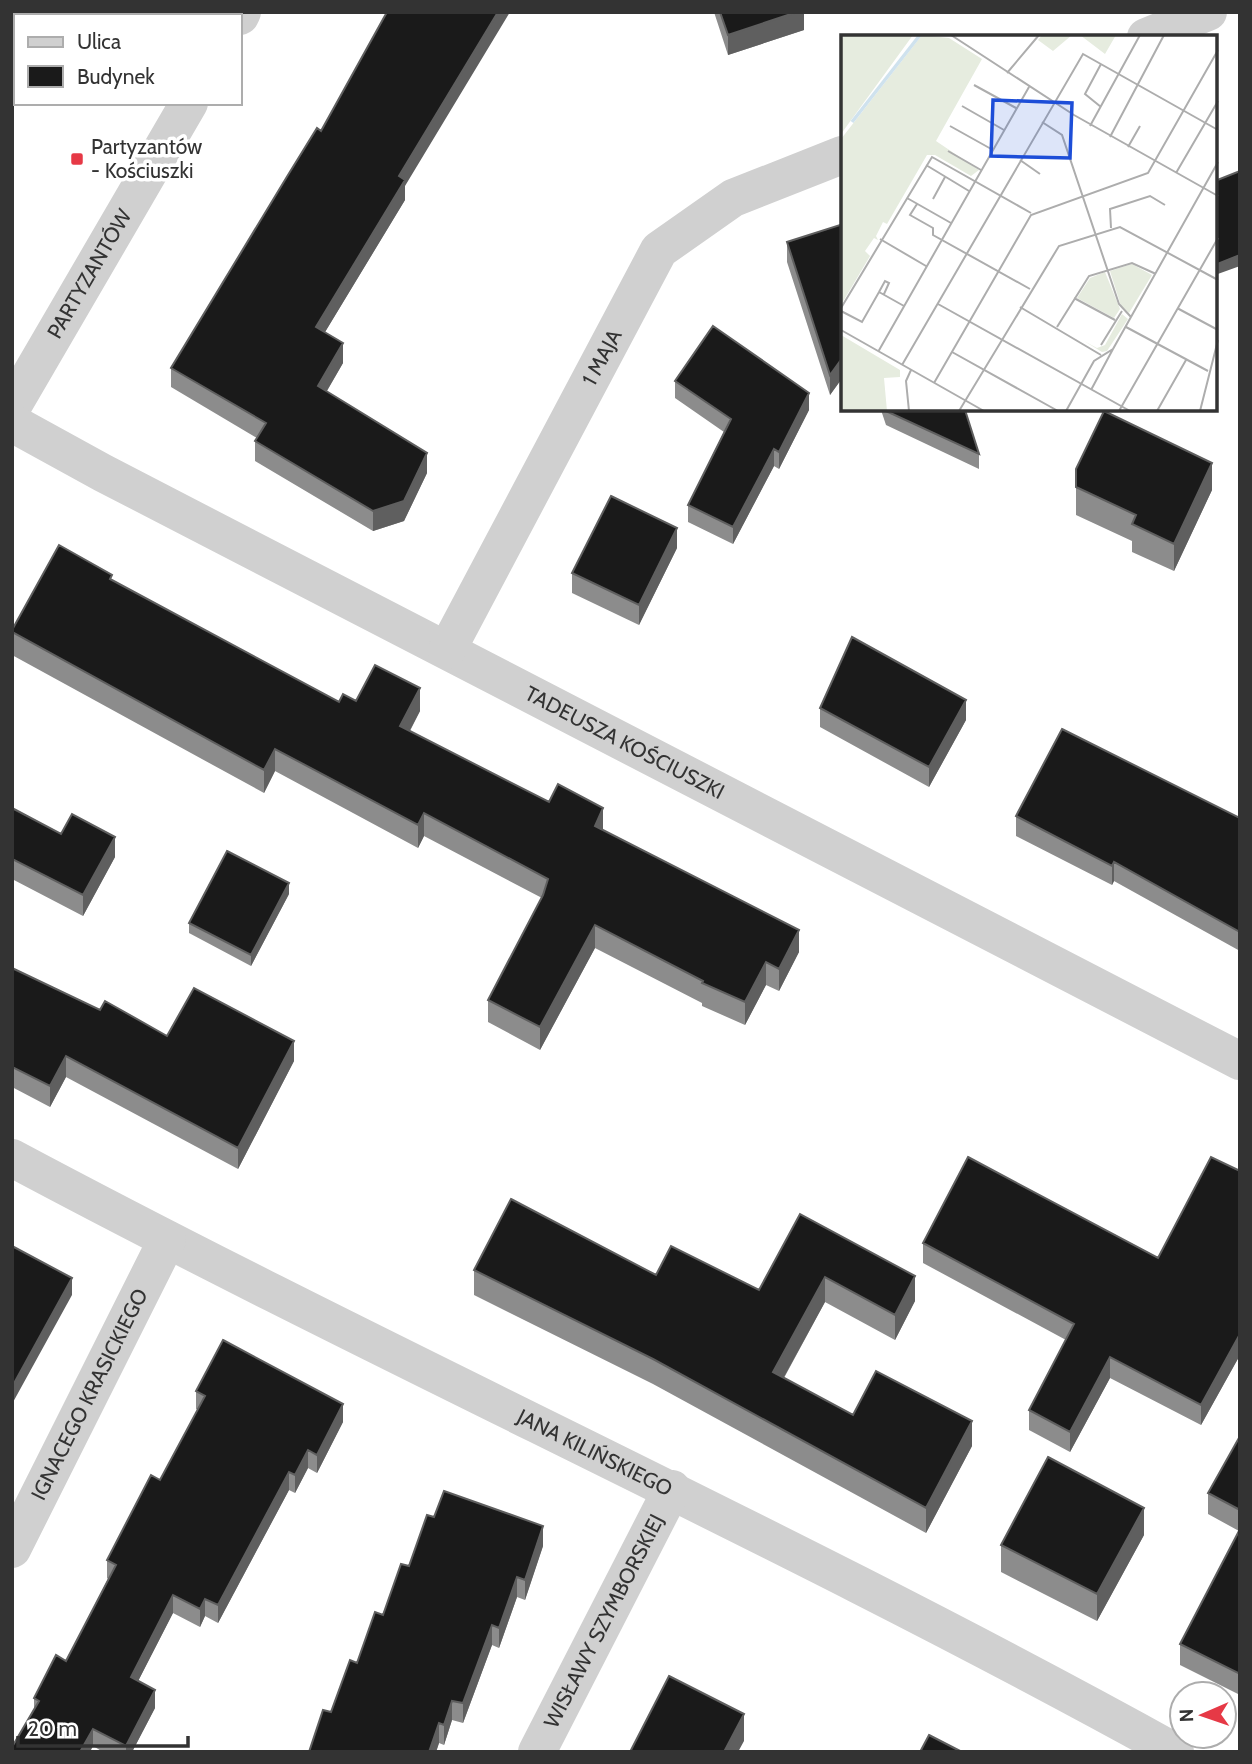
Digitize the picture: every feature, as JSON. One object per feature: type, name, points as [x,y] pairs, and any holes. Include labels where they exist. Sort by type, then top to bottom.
[{"type":"street","points":[[1151,35],[1208,12]]},
{"type":"street","name":"PARTYZANTÓW","points":[[12,407],[188,105]]},
{"type":"street","name":"1 MAJA","points":[[447,650],[659,250],[733,198],[841,155]]},
{"type":"street","name":"TADEUSZA KOŚCIUSZKI","points":[[12,423],[103,473],[1240,1061]]},
{"type":"street","name":"JANA KILIŃSKIEGO","points":[[12,1158],[167,1240],[672,1489],[1125,1740],[1175,1752]]},
{"type":"street","name":"IGNACEGO KRASICKIEGO","points":[[12,1549],[167,1240]]},
{"type":"street","name":"WISŁAWY SZYMBORSKIEJ","points":[[537,1752],[672,1489]]},
{"type":"building","points":[[387,12],[498,12],[399,176],[405,180],[316,327],[343,343],[318,386],[427,453],[404,501],[373,511],[255,441],[266,423],[171,368],[317,128],[321,131]]},
{"type":"building","points":[[720,12],[797,12],[728,35]]},
{"type":"building","points":[[1240,171],[1240,255],[1217,264],[1217,180]]},
{"type":"building","points":[[841,225],[841,360],[830,375],[787,242]]},
{"type":"building","points":[[713,326],[809,393],[779,452],[774,449],[733,527],[688,505],[731,419],[675,381]]},
{"type":"building","points":[[886,411],[965,411],[979,454]]},
{"type":"building","points":[[1104,411],[1212,463],[1174,544],[1132,524],[1136,515],[1076,487],[1076,469]]},
{"type":"building","points":[[611,496],[677,528],[639,605],[572,573]]},
{"type":"building","points":[[59,545],[112,575],[110,579],[339,702],[343,694],[356,701],[375,665],[420,688],[400,726],[549,802],[558,784],[603,808],[595,826],[799,930],[779,969],[766,962],[745,1002],[702,983],[703,981],[595,925],[540,1027],[488,1000],[543,895],[548,879],[424,813],[418,825],[275,749],[264,770],[12,632]]},
{"type":"building","points":[[852,637],[966,700],[929,767],[820,708]]},
{"type":"building","points":[[1062,729],[1240,818],[1240,932],[1114,862],[1112,866],[1016,816]]},
{"type":"building","points":[[12,808],[61,834],[72,814],[115,837],[83,895],[12,859]]},
{"type":"building","points":[[227,851],[289,883],[251,955],[189,923]]},
{"type":"building","points":[[12,968],[100,1010],[105,1001],[167,1036],[194,988],[294,1041],[238,1148],[66,1056],[50,1086],[12,1067]]},
{"type":"building","points":[[968,1157],[1158,1258],[1211,1157],[1240,1171],[1240,1334],[1201,1405],[1110,1357],[1070,1432],[1029,1410],[1074,1324],[923,1243]]},
{"type":"building","points":[[511,1199],[656,1275],[671,1246],[759,1290],[800,1214],[915,1276],[895,1315],[825,1277],[773,1372],[853,1415],[876,1371],[972,1421],[926,1508],[653,1359],[474,1270]]},
{"type":"building","points":[[12,1246],[72,1278],[12,1387]]},
{"type":"building","points":[[223,1340],[343,1404],[317,1455],[308,1450],[295,1475],[289,1472],[218,1605],[205,1599],[200,1609],[173,1595],[131,1677],[155,1690],[126,1746],[93,1729],[80,1752],[12,1752],[12,1747],[39,1701],[34,1698],[56,1655],[66,1661],[116,1565],[107,1560],[151,1475],[160,1480],[205,1396],[196,1391]]},
{"type":"building","points":[[1240,1436],[1240,1510],[1208,1493]]},
{"type":"building","points":[[1048,1457],[1144,1508],[1097,1594],[1001,1545]]},
{"type":"building","points":[[444,1491],[543,1526],[525,1580],[517,1577],[499,1628],[492,1625],[463,1703],[452,1701],[444,1725],[439,1723],[429,1752],[309,1752],[323,1710],[331,1712],[350,1660],[357,1663],[375,1612],[383,1615],[401,1564],[409,1566],[427,1515],[434,1517]]},
{"type":"building","points":[[1240,1529],[1240,1674],[1180,1644]]},
{"type":"building","points":[[669,1676],[744,1714],[724,1752],[630,1752]]},
{"type":"building","points":[[929,1735],[962,1752],[920,1752]]},
{"type":"place","name":"Partyzantów - Kościuszki","points":[[77,159]]}]
